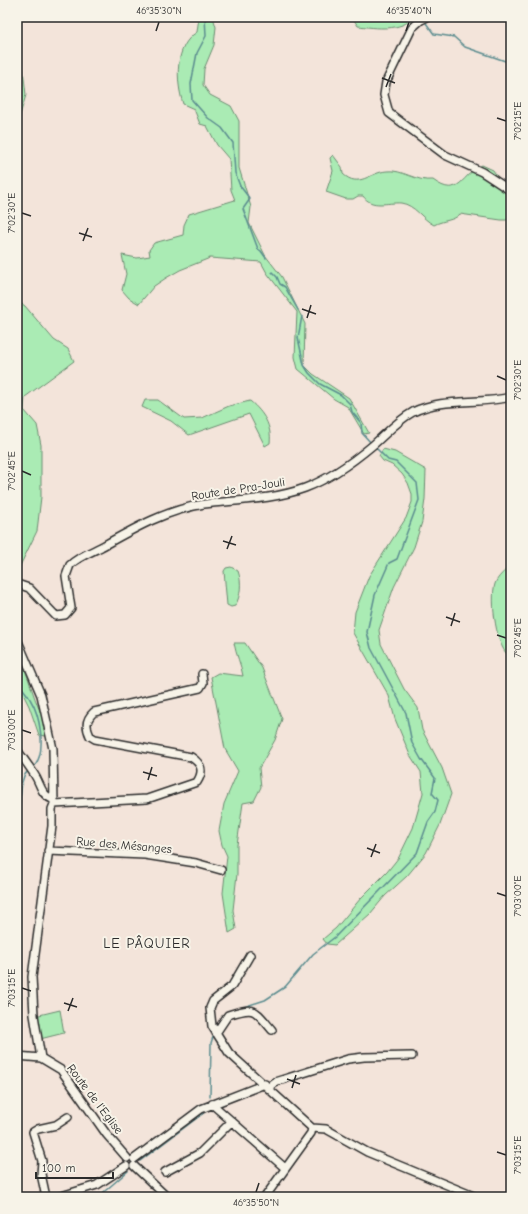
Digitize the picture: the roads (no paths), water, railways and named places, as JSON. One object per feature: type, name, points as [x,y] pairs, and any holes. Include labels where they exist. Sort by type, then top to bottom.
[{"type":"street","points":[[427,17],[412,28],[386,82],[384,95],[389,113],[445,155],[482,172],[511,191]]},
{"type":"street","name":"Route de Pra-Jouli","points":[[17,584],[30,588],[54,614],[65,615],[70,608],[66,576],[70,565],[142,524],[165,515],[202,505],[265,498],[297,490],[316,483],[348,463],[373,445],[396,423],[414,412],[437,405],[511,397]]},
{"type":"street","points":[[17,640],[40,690],[52,743],[53,802],[52,826],[32,994],[41,1058],[17,1056]]},
{"type":"street","points":[[17,750],[35,776],[40,788],[53,802],[147,799],[197,782],[201,776],[201,768],[199,762],[191,757],[95,739],[90,736],[87,724],[89,717],[94,712],[200,688],[203,683],[202,674]]},
{"type":"street","name":"Rue des Mésanges","points":[[48,851],[145,855],[196,863],[221,870]]},
{"type":"street","points":[[250,955],[232,986],[213,1002],[210,1013],[212,1026],[229,1053],[267,1085],[312,1128],[326,1129],[367,1152],[476,1197]]},
{"type":"street","points":[[216,1033],[228,1015],[250,1009],[256,1011],[272,1030]]},
{"type":"street","points":[[134,1163],[193,1114],[212,1104],[348,1059],[364,1057],[412,1056]]},
{"type":"street","name":"Route de l'Eglise","points":[[41,1058],[61,1070],[126,1162]]},
{"type":"street","points":[[212,1104],[285,1168]]},
{"type":"street","points":[[46,1197],[40,1174],[42,1161],[33,1132],[38,1129],[56,1125],[68,1117]]},
{"type":"street","points":[[165,1172],[200,1153],[231,1122]]},
{"type":"street","points":[[265,1197],[311,1133],[312,1128]]},
{"type":"street","points":[[58,1197],[97,1185],[131,1157],[134,1163],[167,1197]]},
{"type":"waterway","points":[[205,17],[206,36],[197,53],[191,84],[192,100],[208,118],[222,128],[233,143],[235,173],[240,186],[250,199],[243,209],[258,249],[266,258]]},
{"type":"waterway","points":[[426,23],[434,34],[454,37],[465,47],[511,63]]},
{"type":"waterway","points":[[272,272],[277,277],[280,284],[285,287],[298,310]]},
{"type":"waterway","points":[[302,316],[298,338],[304,365],[309,373],[320,384],[341,395],[350,404],[352,412],[361,423],[362,433],[371,443]]},
{"type":"waterway","points":[[225,1013],[265,1000],[285,987],[313,954],[335,937],[417,853],[428,822],[435,812],[438,800],[432,793],[435,778],[421,759],[412,743],[406,713],[371,648],[367,632],[375,595],[389,563],[397,559],[419,500],[417,483],[396,462],[388,460],[376,448]]},
{"type":"waterway","points":[[17,454],[19,465],[17,486]]},
{"type":"waterway","points":[[17,681],[34,706],[41,733],[40,752],[34,767]]},
{"type":"waterway","points":[[17,825],[22,782],[27,772]]},
{"type":"waterway","points":[[511,906],[508,916],[511,938]]},
{"type":"waterway","points":[[210,1097],[211,1043],[213,1037]]},
{"type":"waterway","points":[[511,1097],[511,1113]]},
{"type":"waterway","points":[[140,1161],[205,1112]]},
{"type":"waterway","points":[[98,1197],[128,1171]]},
{"type":"district","name":"LE PÂQUIER","points":[[147,943]]}]
